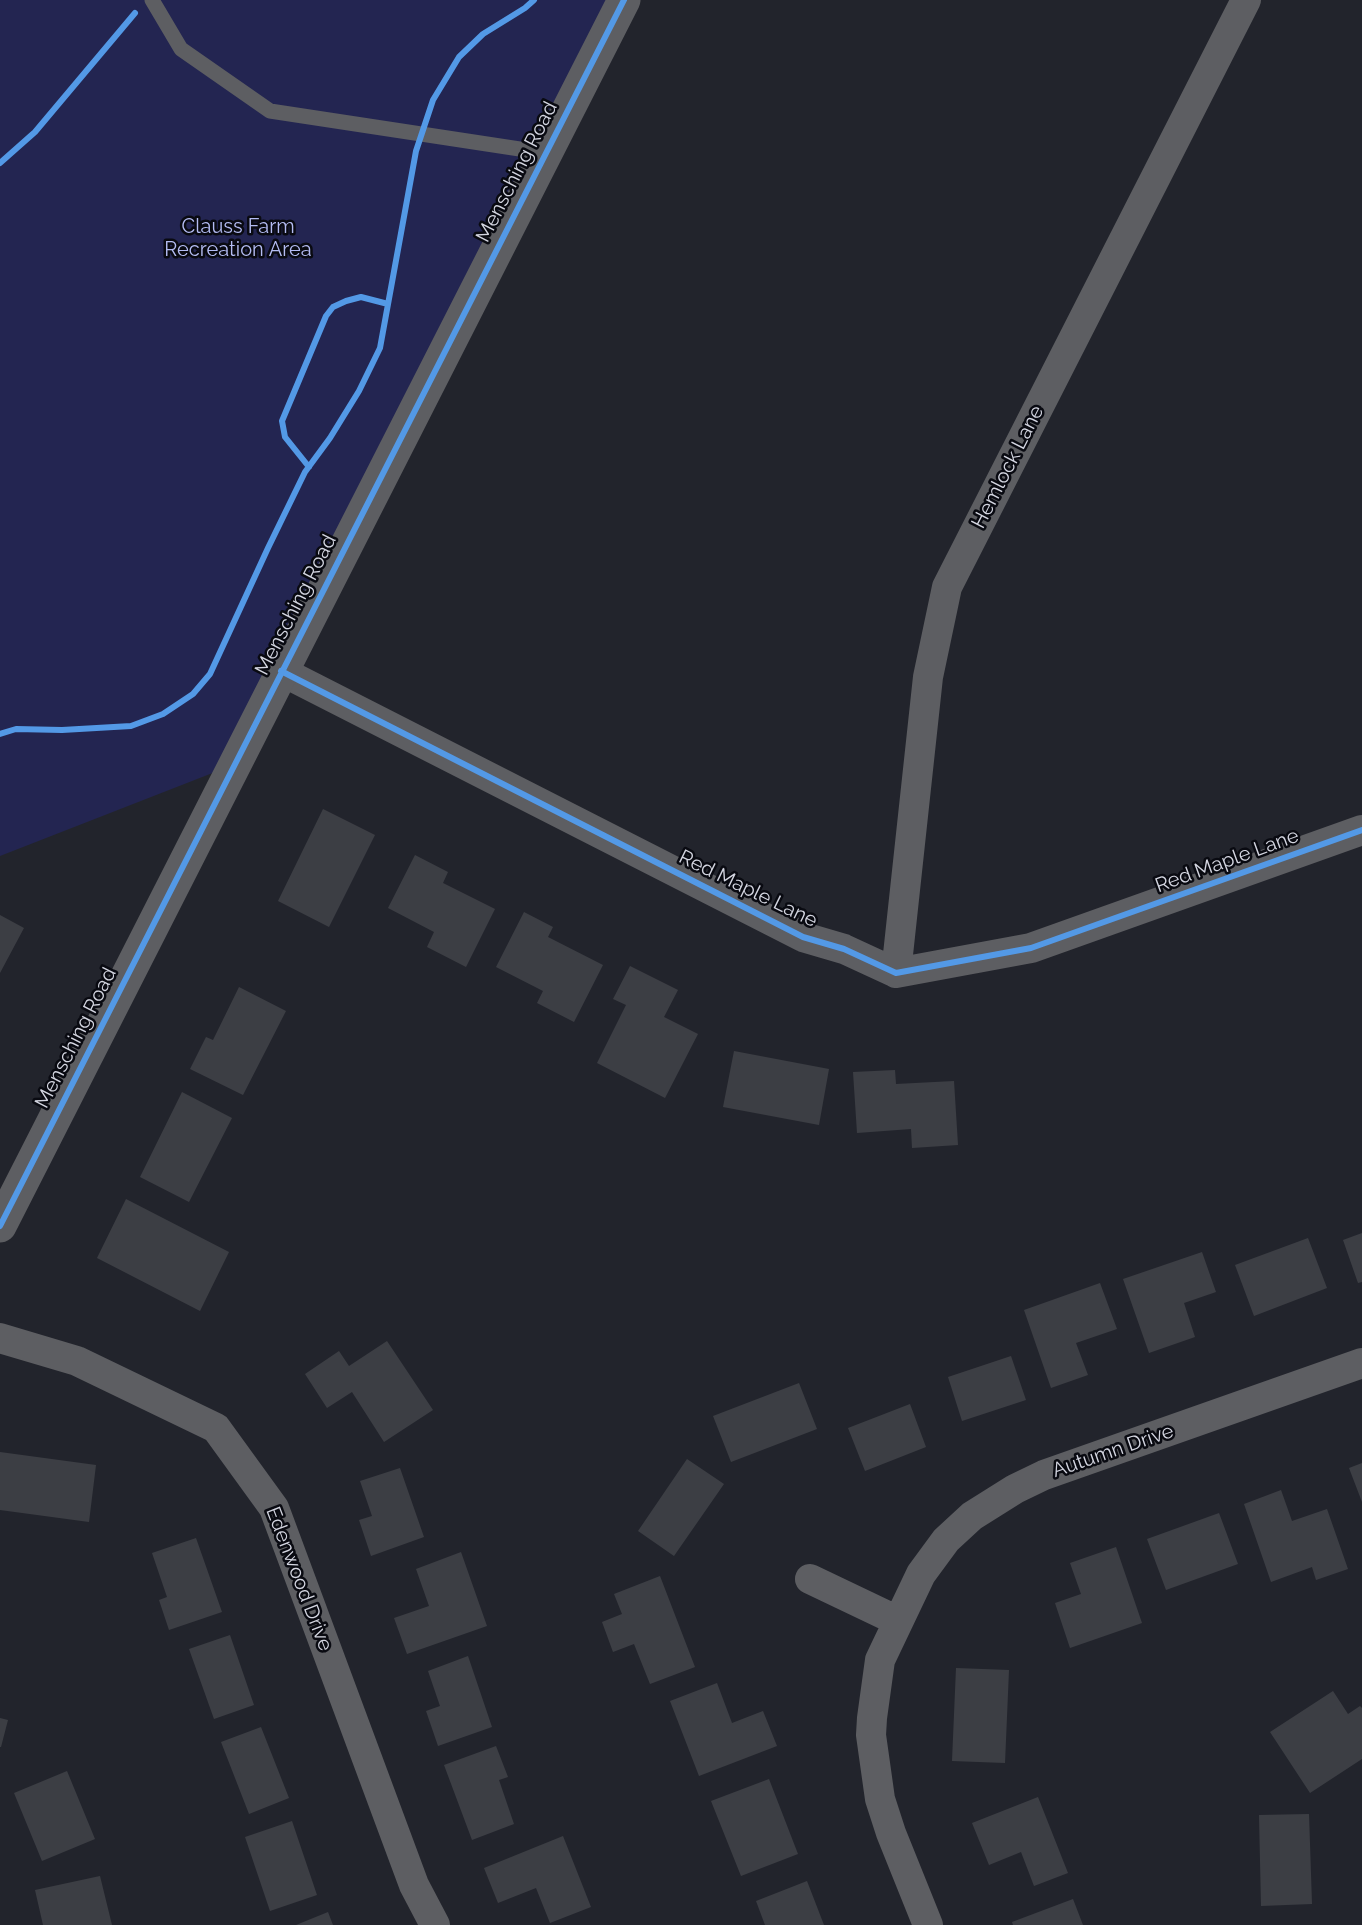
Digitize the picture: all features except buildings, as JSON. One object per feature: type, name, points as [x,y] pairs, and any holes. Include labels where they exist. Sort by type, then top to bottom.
[{"type":"street","name":"Mensching Road","points":[[0,1226],[624,0]]},
{"type":"street","name":"Hemlock Lane","points":[[896,974],[928,677],[947,587],[1246,0]]},
{"type":"street","name":"Red Maple Lane","points":[[281,671],[803,937],[844,949],[896,974],[1031,948],[1362,830]]},
{"type":"street","name":"Edenwood Drive","points":[[0,1338],[77,1361],[216,1428],[274,1508],[414,1885],[435,1925]]},
{"type":"street","name":"Autumn Drive","points":[[928,1925],[891,1833],[880,1799],[871,1735],[880,1660],[921,1574],[946,1540],[972,1516],[1015,1489],[1044,1475],[1362,1363]]},
{"type":"street","points":[[810,1579],[903,1612]]},
{"type":"lane","points":[[152,0],[181,50],[270,111],[546,153]]},
{"type":"green space","name":"Clauss Farm Recreation Area","points":[[0,0],[631,0],[233,765],[0,856]]},
{"type":"cycle path","points":[[0,734],[16,729],[62,730],[131,726],[163,714],[193,694],[210,674],[305,472],[330,438],[359,391],[380,348],[416,151],[433,100],[459,57],[483,34],[534,0]]},
{"type":"cycle path","points":[[0,1226],[624,0]]},
{"type":"cycle path","points":[[0,163],[35,132],[135,13]]},
{"type":"cycle path","points":[[309,467],[285,437],[282,421],[326,316],[333,307],[361,297],[388,304]]},
{"type":"cycle path","points":[[281,671],[803,937],[844,949],[896,973],[1031,948],[1362,830]]}]
